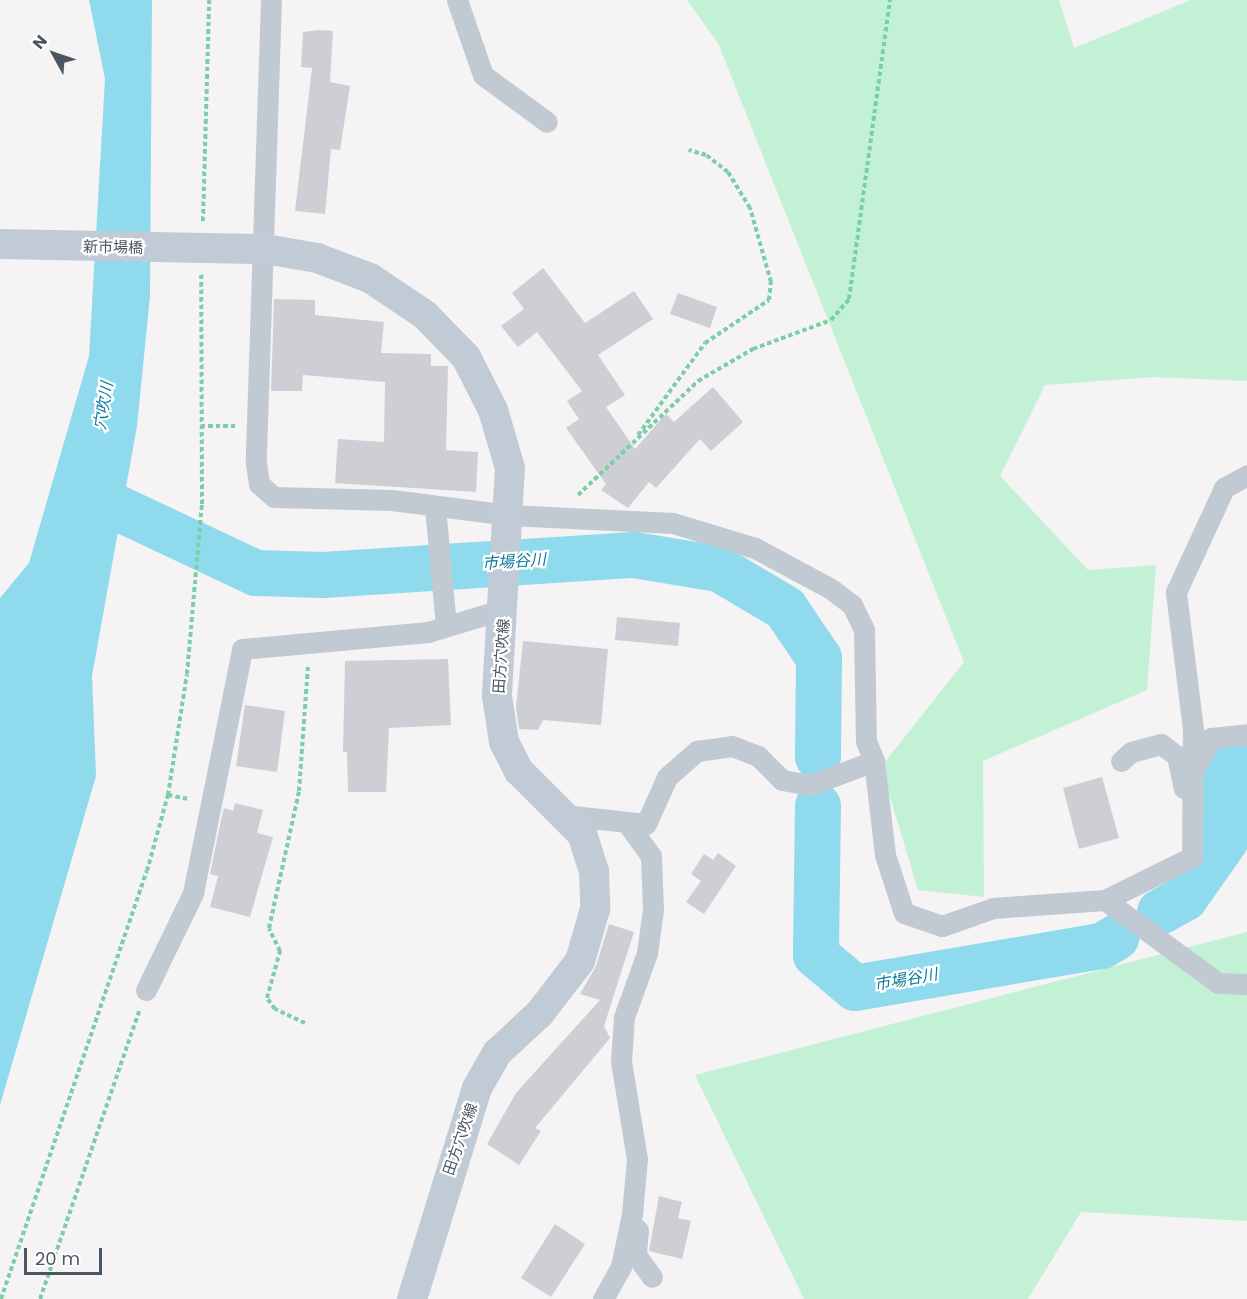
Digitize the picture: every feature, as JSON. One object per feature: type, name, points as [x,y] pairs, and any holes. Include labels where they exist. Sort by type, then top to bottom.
[{"type":"main road","name":"新市場橋","points":[[0,244],[227,249]]},
{"type":"main road","name":"田方穴吹線","points":[[227,249],[265,249],[317,258],[370,278],[426,315],[466,357],[494,410],[510,468],[505,599],[497,696],[504,742],[519,771],[582,834],[594,871],[595,909],[580,961],[540,1013],[497,1053],[477,1088],[412,1299]]},
{"type":"street","points":[[271,0],[258,425],[259,484],[274,497],[392,500],[435,517],[509,524],[564,519],[672,523],[755,548],[852,605],[864,630],[866,741],[874,761],[885,855],[904,913],[942,926],[993,908],[1105,900],[1192,857],[1193,729],[1176,592],[1224,488],[1247,475]]},
{"type":"street","points":[[457,0],[483,75],[547,122]]},
{"type":"street","points":[[435,517],[446,626]]},
{"type":"street","points":[[146,990],[192,893],[242,649],[446,626],[505,599]]},
{"type":"street","points":[[1193,771],[1211,738],[1247,734]]},
{"type":"street","points":[[1121,761],[1131,752],[1161,744],[1177,756],[1193,827]]},
{"type":"street","points":[[562,815],[628,824],[646,824],[667,777],[697,751],[732,746],[758,756],[782,780],[810,785],[874,761]]},
{"type":"street","points":[[603,1299],[621,1267],[633,1206],[638,1159],[621,1061],[624,1017],[647,953],[653,909],[651,856],[628,824]]},
{"type":"street","points":[[1105,900],[1218,984],[1247,984]]},
{"type":"street","points":[[633,1206],[638,1229],[636,1255],[652,1277]]},
{"type":"path","points":[[202,223],[208,0]]},
{"type":"path","points":[[564,519],[572,500],[698,381],[753,349],[831,320],[849,299],[890,0]]},
{"type":"path","points":[[630,445],[705,343],[769,300],[771,282],[750,208],[728,172],[706,155],[689,150]]},
{"type":"path","points":[[1,1299],[147,871],[168,795],[187,674],[202,504],[201,270]]},
{"type":"path","points":[[201,426],[258,425]]},
{"type":"path","points":[[305,1023],[275,1009],[267,999],[280,951],[269,928],[299,791],[309,642]]},
{"type":"path","points":[[40,1299],[146,990]]},
{"type":"green space","points":[[687,0],[1059,0],[1074,48],[1191,0],[1247,0],[1247,381],[1153,377],[1045,385],[1000,476],[1088,570],[1156,565],[1147,690],[983,761],[984,897],[918,890],[881,767],[964,662],[718,43]]},
{"type":"green space","points":[[1247,932],[1247,1221],[1081,1212],[1028,1299],[804,1299],[695,1075]]},
{"type":"water","name":"穴吹川","points":[[89,0],[152,0],[150,296],[137,426],[92,676],[96,776],[0,1105],[0,598],[29,563],[89,356],[105,79]]},
{"type":"building","points":[[333,31],[330,82],[350,86],[340,150],[331,149],[325,214],[295,211],[312,68],[301,67],[303,32]]},
{"type":"building","points":[[543,268],[585,323],[634,291],[653,319],[598,355],[625,395],[606,407],[635,449],[666,414],[674,422],[713,387],[743,422],[711,451],[700,439],[656,488],[649,482],[628,508],[601,490],[606,484],[566,428],[579,419],[567,401],[582,391],[537,332],[518,347],[501,326],[524,309],[512,293]]},
{"type":"building","points":[[678,293],[717,307],[710,328],[670,314]]},
{"type":"building","points":[[274,299],[315,300],[315,315],[384,322],[381,353],[431,354],[431,366],[448,366],[446,450],[478,452],[476,492],[335,483],[338,439],[384,442],[385,382],[303,375],[302,391],[271,391]]},
{"type":"building","points":[[617,617],[680,623],[678,646],[615,640]]},
{"type":"building","points":[[523,641],[608,649],[601,725],[543,720],[538,730],[519,729],[516,707]]},
{"type":"building","points":[[448,659],[451,725],[389,728],[386,792],[348,792],[347,752],[343,752],[345,661]]},
{"type":"building","points":[[245,705],[285,711],[277,772],[236,766]]},
{"type":"building","points":[[1102,777],[1119,838],[1079,849],[1063,788]]},
{"type":"building","points":[[235,803],[263,810],[257,833],[273,837],[250,917],[210,907],[218,876],[210,874],[221,820],[224,808],[233,811]]},
{"type":"building","points":[[718,853],[736,866],[704,914],[686,902],[701,881],[691,874],[704,854],[713,860]]},
{"type":"building","points":[[609,924],[634,932],[604,1026],[610,1038],[535,1128],[541,1131],[519,1165],[487,1144],[516,1093],[600,1000],[580,994],[596,966]]},
{"type":"building","points":[[659,1196],[682,1202],[678,1218],[691,1221],[682,1259],[649,1251]]},
{"type":"building","points":[[555,1224],[585,1244],[551,1297],[521,1278]]},
{"type":"waterway","name":"市場谷川","points":[[90,495],[256,573],[323,575],[634,555],[719,569],[785,608],[819,658],[818,757]]},
{"type":"waterway","name":"市場谷川","points":[[1160,912],[1185,898],[1225,841],[1224,757],[1247,755]]},
{"type":"waterway","name":"市場谷川","points":[[818,806],[816,955],[855,988],[1102,946],[1117,937]]}]
